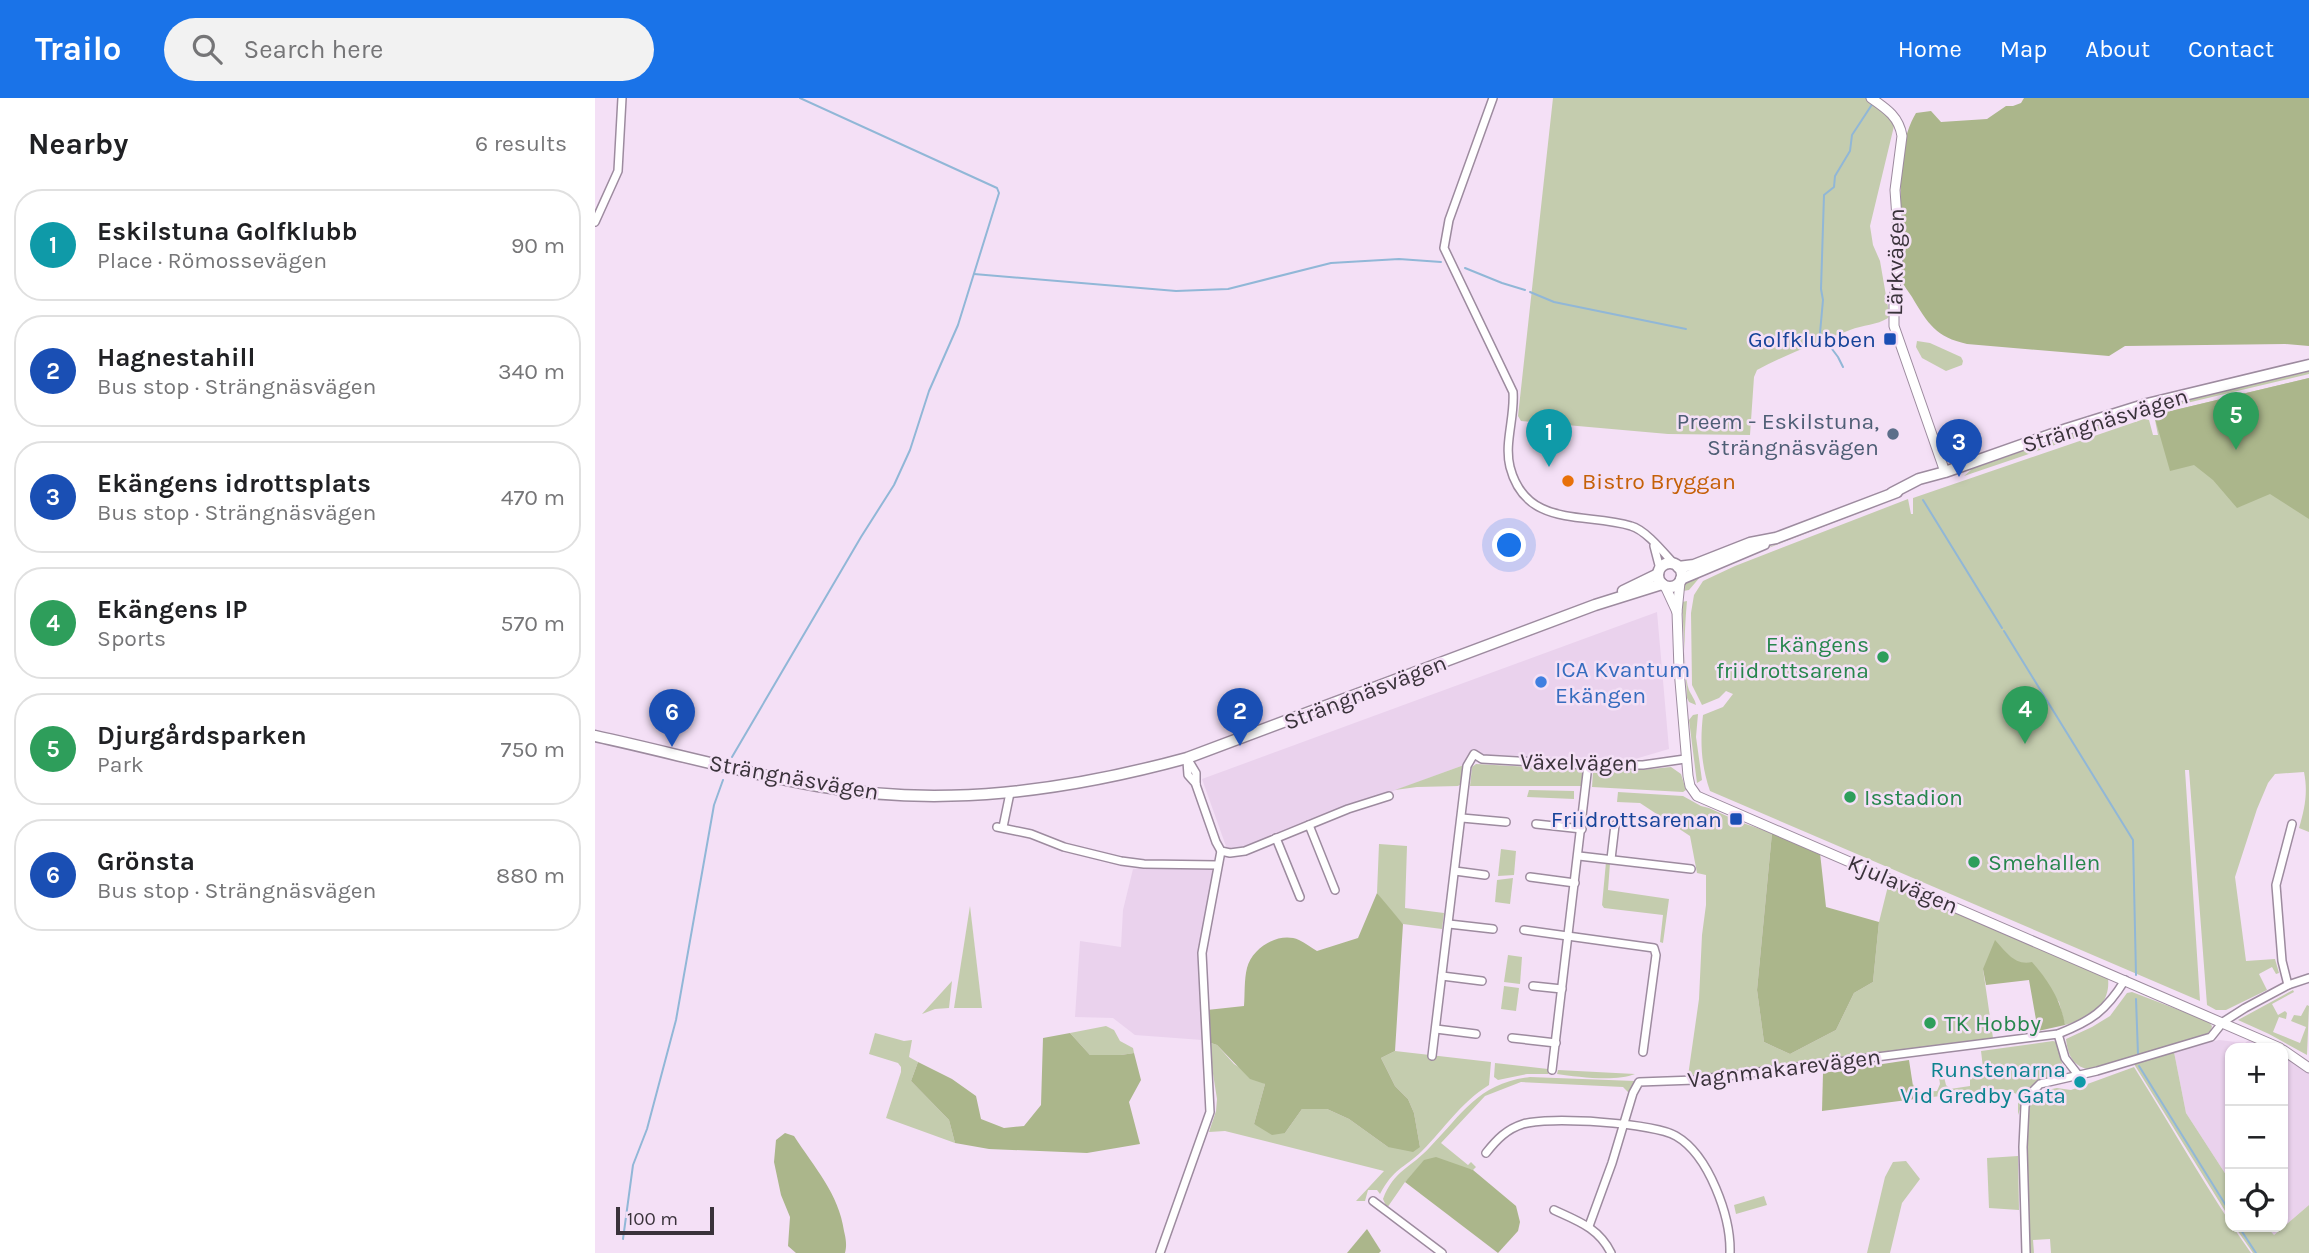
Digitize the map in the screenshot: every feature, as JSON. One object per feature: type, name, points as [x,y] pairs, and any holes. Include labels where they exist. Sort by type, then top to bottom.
[{"type":"main road","name":"Strängnäsvägen","points":[[1681,581],[1776,538],[1892,493],[1916,480],[2147,404],[2309,365]]},
{"type":"main road","name":"Strängnäsvägen","points":[[1677,566],[1694,565],[1750,543],[1776,538]]},
{"type":"main road","points":[[1665,564],[1677,566],[1682,573],[1681,581],[1671,587],[1661,578],[1665,564]]},
{"type":"main road","name":"Strängnäsvägen","points":[[595,736],[819,786],[924,796],[1010,793],[1065,787],[1187,758],[1661,578]]},
{"type":"street","points":[[595,222],[618,171],[622,98]]},
{"type":"street","points":[[1493,98],[1449,220],[1444,248],[1513,392],[1508,447],[1510,467],[1523,492],[1545,510],[1570,517],[1633,526],[1645,533],[1677,566]]},
{"type":"street","name":"Lärkvägen","points":[[1871,98],[1895,117],[1901,128],[1895,190],[1899,246],[1894,326],[1945,472]]},
{"type":"street","points":[[1652,542],[1657,552],[1661,578]]},
{"type":"street","name":"Kjulavägen","points":[[1661,578],[1677,612]]},
{"type":"street","name":"Kjulavägen","points":[[1681,581],[1677,612],[1685,759],[1693,793],[1704,801],[2268,1043]]},
{"type":"street","name":"Växelvägen","points":[[1462,818],[1467,766],[1474,754],[1482,759],[1588,765],[1643,765],[1685,759]]},
{"type":"street","points":[[1160,1253],[1210,1112],[1202,953],[1221,851],[1196,785],[1188,775],[1187,758]]},
{"type":"street","points":[[1552,1070],[1588,765]]},
{"type":"street","points":[[1010,793],[1000,827],[1031,834],[1110,860],[1144,864],[1217,865]]},
{"type":"street","points":[[1221,851],[1238,853],[1389,796]]},
{"type":"street","points":[[1432,1056],[1462,818],[1506,822]]},
{"type":"street","points":[[1536,824],[1581,829]]},
{"type":"street","points":[[2288,985],[2282,961],[2276,885],[2292,824]]},
{"type":"street","points":[[1309,825],[1335,890]]},
{"type":"street","points":[[1611,859],[1615,825]]},
{"type":"street","points":[[1276,838],[1300,897]]},
{"type":"street","points":[[1579,856],[1691,869]]},
{"type":"street","points":[[1455,871],[1485,875]]},
{"type":"street","points":[[1530,877],[1576,883]]},
{"type":"street","points":[[1448,924],[1493,929]]},
{"type":"street","points":[[1524,930],[1654,948],[1656,955],[1643,1052]]},
{"type":"street","points":[[1442,976],[1482,981]]},
{"type":"street","points":[[2026,1253],[2023,1129],[2026,1100],[2034,1089],[2040,1084],[2079,1076],[2211,1037],[2223,1022],[2245,1008],[2288,985],[2309,978]]},
{"type":"street","name":"Vagnmakarevägen","points":[[1624,1124],[1633,1093],[1637,1084],[1643,1081],[1695,1080],[2058,1034],[2095,1017],[2115,997],[2125,980]]},
{"type":"street","points":[[1533,986],[1562,989]]},
{"type":"street","points":[[1436,1028],[1476,1034]]},
{"type":"street","points":[[2058,1034],[2066,1058],[2079,1076]]},
{"type":"street","points":[[1511,1038],[1556,1043]]},
{"type":"street","name":"Kjulavägen","points":[[2288,1054],[2309,1067]]},
{"type":"street","points":[[1486,1153],[1507,1131],[1532,1121],[1624,1124],[1667,1131],[1697,1153],[1704,1164],[1720,1200],[1729,1235],[1730,1253]]},
{"type":"street","points":[[1589,1226],[1624,1124]]},
{"type":"street","points":[[1373,1201],[1442,1253]]},
{"type":"street","points":[[1554,1210],[1589,1226],[1611,1253]]},
{"type":"shaded area","points":[[1657,612],[1669,749],[1635,759],[1491,755],[1228,852],[1202,779]]},
{"type":"shaded area","points":[[1211,868],[1214,875],[1198,955],[1202,1040],[1135,1035],[1113,1018],[1075,1017],[1080,941],[1121,947],[1123,910],[1133,869]]},
{"type":"shaded area","points":[[2219,1040],[2245,1043],[2225,1043],[2225,1173],[2186,1113],[2174,1052]]},
{"type":"shaded area","points":[[2288,1058],[2309,1073],[2309,1205],[2288,1223]]},
{"type":"green space","points":[[1553,98],[1868,98],[1893,121],[1894,126],[1870,226],[1873,245],[1880,261],[1888,318],[1850,330],[1757,370],[1754,377],[1750,435],[1668,434],[1521,421],[1518,416]]},
{"type":"green space","points":[[2024,98],[2309,98],[2309,346],[2125,346],[2109,356],[1967,344],[1948,338],[1934,328],[1923,315],[1900,274],[1901,172],[1909,127],[1916,113],[1931,111],[1941,122],[1987,119],[2006,106],[2021,103]]},
{"type":"green space","points":[[1917,341],[1930,343],[1961,357],[1962,365],[1946,371],[1922,358],[1916,347]]},
{"type":"green space","points":[[2309,370],[2309,374],[2153,411],[2152,408]]},
{"type":"green space","points":[[2309,378],[2309,832],[2299,828],[2305,800],[2304,772],[2275,774],[2268,783],[2257,809],[2235,877],[2246,961],[2275,959],[2279,973],[2276,974],[2272,967],[2259,974],[2267,990],[2226,1010],[2216,1010],[2207,1005],[2189,770],[2185,770],[2200,1001],[1710,791],[1702,753],[1703,715],[1723,707],[1733,694],[1726,691],[1719,698],[1702,705],[1692,685],[1691,613],[1694,595],[1703,581],[1908,499],[1913,514],[1913,498],[2144,419],[2149,420],[2153,435],[2158,435],[2154,415]]},
{"type":"green space","points":[[2309,378],[2309,519],[2270,494],[2237,508],[2213,480],[2194,465],[2170,471],[2154,415]]},
{"type":"green space","points":[[2144,411],[2146,414],[1964,476],[1972,469]]},
{"type":"green space","points":[[1915,491],[1717,568],[1701,576],[1689,590],[1683,591],[1683,585],[1688,578]]},
{"type":"green space","points":[[1687,601],[1685,633],[1685,654],[1682,602]]},
{"type":"green space","points":[[1686,671],[1689,690],[1696,705],[1687,698]]},
{"type":"green space","points":[[1698,714],[1696,737],[1702,780],[1697,783],[1689,720]]},
{"type":"green space","points":[[1476,764],[1553,770],[1578,769],[1582,770],[1585,776],[1583,786],[1470,786],[1472,767]]},
{"type":"green space","points":[[1464,765],[1461,784],[1458,786],[1395,790]]},
{"type":"green space","points":[[1671,767],[1681,774],[1686,790],[1683,792],[1592,787],[1593,772],[1598,769],[1641,770]]},
{"type":"green space","points":[[1529,790],[1574,791],[1574,799],[1527,797]]},
{"type":"green space","points":[[1618,792],[1683,796],[1701,806],[1772,833],[1757,990],[1764,1042],[1790,1054],[1836,1030],[1854,993],[1873,982],[1879,922],[1889,882],[2108,978],[2106,996],[2090,1014],[2065,1025],[2059,1002],[2025,964],[2016,962],[1983,969],[1993,1038],[1688,1076],[1699,999],[1706,875],[1697,873],[1690,836],[1640,803],[1617,802]]},
{"type":"green space","points":[[1772,833],[1820,853],[1826,907],[1879,922],[1873,982],[1854,993],[1836,1030],[1790,1054],[1764,1042],[1757,990]]},
{"type":"green space","points":[[1379,844],[1407,846],[1405,908],[1444,913],[1442,929],[1403,924],[1384,903],[1377,893]]},
{"type":"green space","points":[[1501,849],[1516,851],[1514,875],[1498,876]]},
{"type":"green space","points":[[1606,862],[1610,863],[1608,890],[1669,899],[1663,943],[1660,942],[1663,915],[1604,908],[1602,905]]},
{"type":"green space","points":[[1513,878],[1510,904],[1495,902],[1497,880]]},
{"type":"green space","points":[[1377,893],[1403,924],[1395,1051],[1381,1058],[1395,1086],[1408,1099],[1414,1113],[1420,1147],[1413,1152],[1388,1147],[1349,1119],[1327,1109],[1302,1109],[1285,1133],[1272,1135],[1254,1124],[1265,1084],[1250,1079],[1217,1045],[1208,1042],[1207,1010],[1244,1006],[1247,968],[1254,954],[1267,943],[1291,938],[1317,951],[1358,938]]},
{"type":"green space","points":[[970,906],[982,1008],[954,1008]]},
{"type":"green space","points":[[1995,940],[2011,957],[2021,962],[2032,962],[2038,969],[2057,999],[2065,1025],[2038,1031],[2029,980],[1986,985],[1983,969]]},
{"type":"green space","points":[[1508,955],[1522,957],[1520,984],[1504,982]]},
{"type":"green space","points":[[952,981],[949,1008],[922,1014]]},
{"type":"green space","points":[[1504,986],[1519,988],[1516,1011],[1501,1009]]},
{"type":"green space","points":[[2293,990],[2294,992],[2272,1004],[2278,1015],[2285,1011],[2287,1013],[2286,1019],[2279,1017],[2273,1032],[2300,1043],[2306,1027],[2291,1021],[2294,1015],[2301,1016],[2307,1005],[2309,1006],[2307,1055],[2288,1043],[2238,1020]]},
{"type":"green space","points":[[2132,992],[2208,1021],[2212,1026],[2211,1031],[2203,1036],[2091,1070],[2076,1064],[2068,1051],[2066,1039],[2110,1016],[2127,993]]},
{"type":"green space","points":[[1106,1026],[1114,1030],[1120,1041],[1133,1048],[1134,1053],[1090,1055],[1070,1033]]},
{"type":"green space","points":[[875,1033],[904,1041],[912,1040],[909,1057],[918,1062],[911,1081],[949,1120],[955,1143],[886,1118],[901,1067],[898,1063],[869,1054]]},
{"type":"green space","points":[[1070,1033],[1090,1055],[1134,1053],[1141,1080],[1129,1102],[1140,1144],[1087,1153],[989,1149],[955,1143],[949,1120],[911,1081],[918,1062],[952,1079],[976,1096],[981,1119],[1004,1128],[1024,1126],[1041,1105],[1043,1038]]},
{"type":"green space","points":[[1208,1042],[1217,1045],[1234,1064],[1265,1084],[1254,1124],[1285,1133],[1302,1109],[1327,1109],[1349,1119],[1388,1147],[1420,1147],[1414,1113],[1408,1099],[1395,1086],[1381,1058],[1395,1051],[1491,1062],[1489,1085],[1453,1116],[1422,1151],[1394,1174],[1380,1194],[1377,1190],[1368,1190],[1365,1201],[1356,1201],[1384,1171],[1225,1131],[1209,1132],[1217,1099]]},
{"type":"green space","points":[[2057,1042],[2064,1072],[2061,1077],[2027,1088],[2018,1115],[2018,1095],[2001,1089],[1915,1099],[1913,1084],[1918,1092],[1937,1091],[1940,1084],[1938,1070],[1942,1069],[1946,1085],[1950,1089],[1970,1086],[1970,1077],[1984,1076],[1981,1051]]},
{"type":"green space","points":[[2174,1052],[2186,1113],[2225,1173],[2225,1211],[2134,1064]]},
{"type":"green space","points":[[1909,1060],[1915,1099],[1822,1111],[1823,1073]]},
{"type":"green space","points":[[1495,1063],[1551,1070],[1548,1074],[1527,1074],[1498,1080],[1494,1077]]},
{"type":"green space","points":[[2134,1067],[2225,1214],[2225,1232],[2237,1232],[2251,1253],[2051,1253],[2050,1239],[2033,1240],[2034,1253],[2029,1253],[2026,1146],[2028,1106],[2047,1090],[2071,1090]]},
{"type":"green space","points":[[1558,1070],[1635,1074],[1618,1078],[1597,1078],[1557,1074]]},
{"type":"green space","points":[[1530,1077],[1635,1081],[1629,1093],[1623,1087],[1521,1082],[1485,1096],[1441,1143],[1468,1165],[1471,1162],[1476,1167],[1473,1170],[1425,1160],[1387,1208],[1383,1199],[1392,1182],[1423,1154],[1463,1111],[1498,1086]]},
{"type":"green space","points":[[785,1133],[794,1136],[837,1205],[846,1240],[845,1253],[796,1253],[788,1246],[790,1217],[781,1195],[774,1162],[776,1140]]},
{"type":"green space","points":[[2018,1156],[2019,1210],[1989,1208],[1987,1158]]},
{"type":"green space","points":[[1436,1157],[1473,1170],[1516,1206],[1520,1222],[1518,1231],[1498,1253],[1405,1182],[1424,1160]]},
{"type":"green space","points":[[1906,1161],[1920,1179],[1902,1203],[1890,1253],[1867,1253],[1885,1177],[1893,1162]]},
{"type":"green space","points":[[1764,1196],[1767,1205],[1736,1214],[1734,1205]]},
{"type":"green space","points":[[2309,1205],[2309,1253],[2253,1253],[2238,1232],[2271,1232],[2274,1235],[2278,1232],[2288,1232],[2288,1223]]},
{"type":"green space","points":[[1367,1229],[1381,1251],[1347,1253]]},
{"type":"waterway","points":[[732,757],[894,485],[910,450],[929,391],[958,325],[999,193],[997,188],[800,98]]},
{"type":"waterway","points":[[1843,367],[1820,333],[1824,195],[1834,187],[1835,176],[1850,151],[1852,135],[1873,103]]},
{"type":"waterway","points":[[974,274],[1176,291],[1228,289],[1331,263],[1399,259],[1441,262]]},
{"type":"waterway","points":[[1465,268],[1525,290]]},
{"type":"waterway","points":[[1530,292],[1554,302],[1686,329]]},
{"type":"waterway","points":[[1923,500],[2002,628]]},
{"type":"waterway","points":[[2004,631],[2133,840],[2136,975]]},
{"type":"waterway","points":[[623,1239],[633,1165],[647,1129],[676,1020],[714,805],[723,780]]},
{"type":"waterway","points":[[2136,999],[2138,1054]]},
{"type":"waterway","points":[[2139,1066],[2225,1204]]},
{"type":"waterway","points":[[2242,1232],[2256,1253]]},
{"type":"place","name":"Golfklubben","points":[[1890,339]]},
{"type":"place","name":"Preem - Eskilstuna, Strängnäsvägen","points":[[1893,434]]},
{"type":"place","name":"Djurgårdsparken","points":[[2236,450]]},
{"type":"place","name":"Eskilstuna Golfklubb","points":[[1549,467]]},
{"type":"place","name":"Ekängens idrottsplats","points":[[1959,477]]},
{"type":"place","name":"Bistro Bryggan","points":[[1568,481]]},
{"type":"place","name":"Ekängens friidrottsarena","points":[[1883,657]]},
{"type":"place","name":"ICA Kvantum Ekängen","points":[[1541,682]]},
{"type":"place","name":"Ekängens IP","points":[[2025,744]]},
{"type":"place","name":"Hagnestahill","points":[[1240,746]]},
{"type":"place","name":"Grönsta","points":[[672,747]]},
{"type":"place","name":"Isstadion","points":[[1850,797]]},
{"type":"place","name":"Friidrottsarenan","points":[[1736,819]]},
{"type":"place","name":"Smehallen","points":[[1974,862]]},
{"type":"place","name":"TK Hobby","points":[[1930,1023]]},
{"type":"place","name":"Runstenarna Vid Gredby Gata","points":[[2080,1082]]}]
